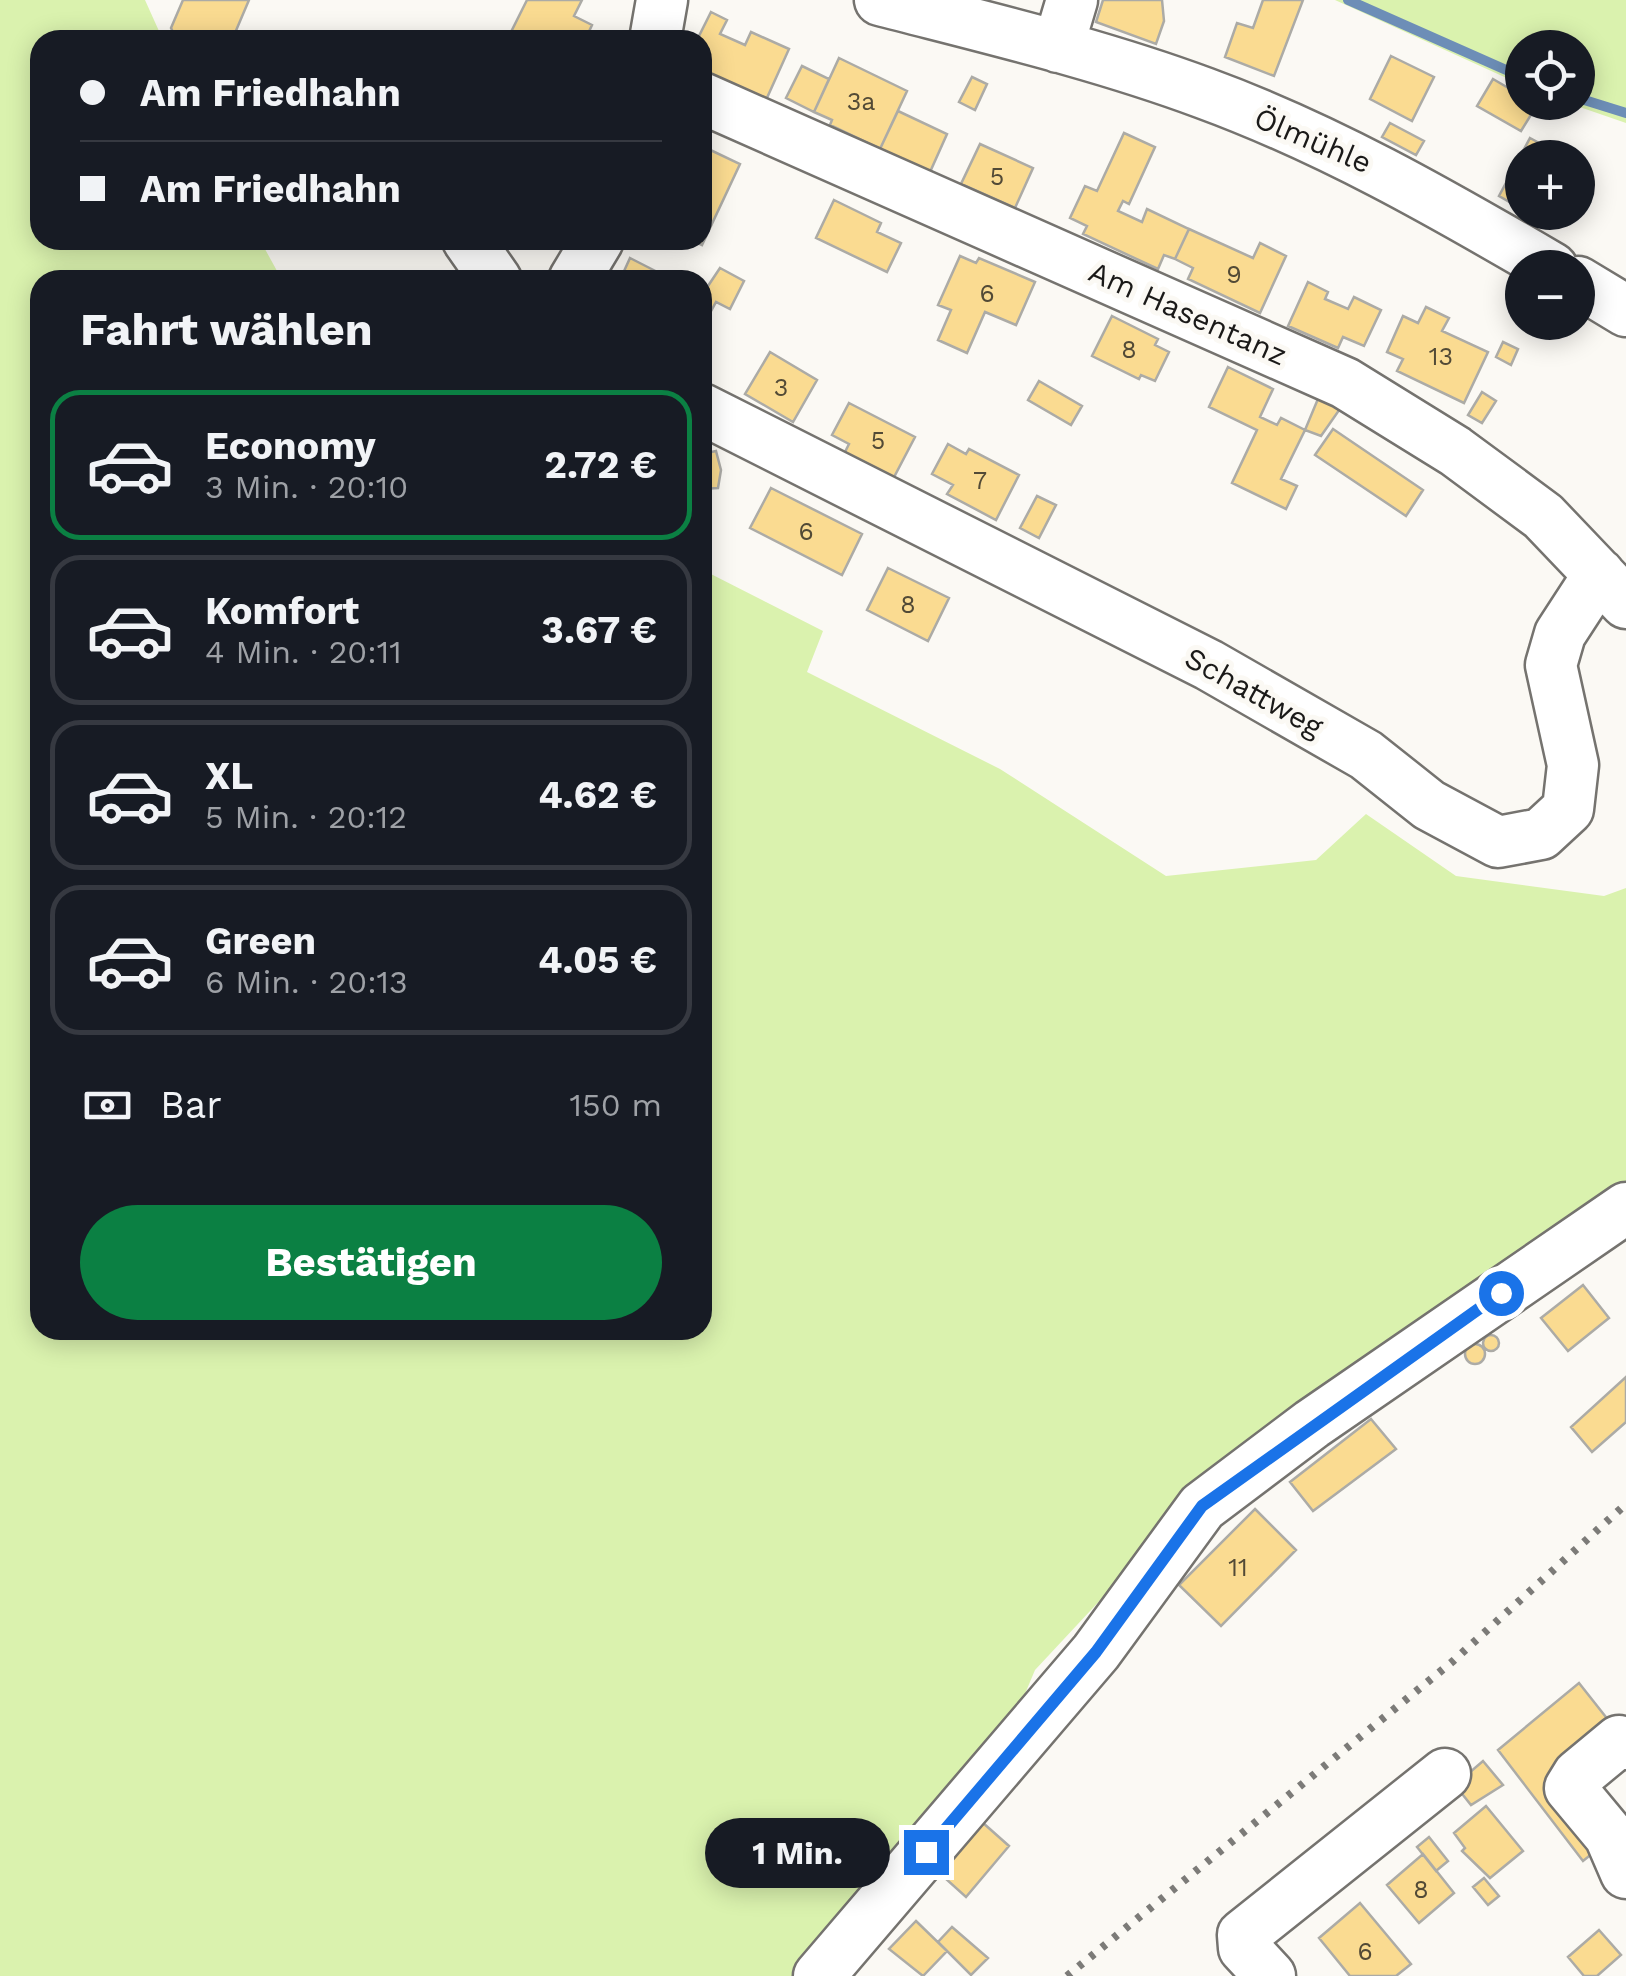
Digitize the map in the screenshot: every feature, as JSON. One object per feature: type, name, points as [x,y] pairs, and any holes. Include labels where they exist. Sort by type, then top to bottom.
[{"type":"street","points":[[656,30],[662,0]]},
{"type":"street","name":"Ölmühle","points":[[880,0],[1058,47],[1204,93],[1388,173],[1521,250]]},
{"type":"street","points":[[1058,47],[1072,0]]},
{"type":"street","name":"Am Hasentanz","points":[[712,102],[1345,382],[1455,450],[1543,516],[1612,588]]},
{"type":"street","points":[[1595,292],[1626,311]]},
{"type":"street","name":"Schattweg","points":[[712,415],[1208,665],[1366,755],[1429,805],[1498,842],[1541,834],[1568,809],[1573,765],[1550,665],[1560,634],[1612,588]]},
{"type":"street","points":[[819,1976],[1096,1652],[1202,1506],[1312,1424],[1626,1208]]},
{"type":"street","points":[[1626,1744],[1619,1741],[1578,1775],[1570,1788],[1610,1836],[1626,1873]]},
{"type":"street","points":[[1270,1976],[1244,1948],[1243,1935],[1445,1774]]},
{"type":"green space","points":[[0,0],[145,0],[158,30],[30,30],[30,250],[266,250],[276,270],[30,270],[30,1340],[712,1340],[712,575],[823,631],[807,672],[1000,769],[1166,876],[1316,860],[1366,814],[1456,876],[1604,896],[1626,888],[1626,1186],[1189,1505],[1035,1670],[1009,1732],[793,1976],[0,1976]]},
{"type":"green space","points":[[1335,0],[1626,0],[1626,123],[1595,112],[1595,30],[1505,30],[1505,77]]},
{"type":"building","points":[[183,0],[249,0],[236,30],[171,28]]},
{"type":"building","points":[[527,0],[582,0],[574,16],[592,25],[590,30],[512,30]]},
{"type":"building","points":[[1103,0],[1162,0],[1164,21],[1156,44],[1096,22]]},
{"type":"building","points":[[1263,0],[1303,0],[1274,76],[1225,57],[1237,23],[1253,28]]},
{"type":"building","points":[[711,12],[727,20],[720,34],[745,45],[751,32],[789,49],[766,100],[712,76],[712,30],[702,30]]},
{"type":"building","points":[[1391,56],[1434,77],[1412,121],[1370,99]]},
{"type":"building","points":[[839,58],[907,91],[880,149],[830,125],[832,120],[814,112]]},
{"type":"building","points":[[802,66],[829,79],[814,112],[786,98]]},
{"type":"building","points":[[972,77],[987,84],[975,110],[959,102]]},
{"type":"building","points":[[1493,79],[1505,86],[1505,120],[1528,120],[1521,131],[1477,106]]},
{"type":"building","points":[[898,111],[947,134],[930,172],[880,149]]},
{"type":"building","points":[[1390,123],[1424,141],[1416,155],[1382,137]]},
{"type":"building","points":[[1124,133],[1155,147],[1129,204],[1123,201],[1118,211],[1142,222],[1147,209],[1189,229],[1175,259],[1164,255],[1158,269],[1083,234],[1087,226],[1070,218],[1085,186],[1097,191]]},
{"type":"building","points":[[980,144],[1033,168],[1015,208],[961,184]]},
{"type":"building","points":[[712,151],[740,164],[712,224]]},
{"type":"building","points":[[834,200],[881,223],[877,232],[901,243],[887,272],[816,238]]},
{"type":"building","points":[[1189,229],[1253,258],[1260,243],[1286,256],[1260,313],[1188,279],[1193,268],[1175,259]]},
{"type":"building","points":[[960,256],[976,263],[979,258],[1035,282],[1016,325],[985,312],[967,353],[938,340],[951,310],[938,305]]},
{"type":"building","points":[[630,258],[653,270],[625,270]]},
{"type":"building","points":[[720,268],[744,281],[730,309],[716,302],[712,309],[712,280]]},
{"type":"building","points":[[1308,282],[1328,292],[1325,299],[1348,309],[1354,297],[1381,310],[1364,346],[1343,337],[1338,348],[1288,326]]},
{"type":"building","points":[[1426,307],[1449,318],[1442,331],[1488,352],[1464,403],[1397,371],[1403,359],[1387,352],[1403,316],[1418,323]]},
{"type":"building","points":[[1112,316],[1158,339],[1155,345],[1169,352],[1155,381],[1141,375],[1139,379],[1092,356]]},
{"type":"building","points":[[1503,342],[1518,349],[1511,365],[1496,357]]},
{"type":"building","points":[[770,352],[817,380],[793,422],[745,394]]},
{"type":"building","points":[[1228,367],[1273,389],[1260,417],[1277,425],[1281,418],[1305,430],[1281,479],[1297,486],[1286,509],[1232,483],[1257,430],[1209,407]]},
{"type":"building","points":[[1039,381],[1082,406],[1071,425],[1028,400]]},
{"type":"building","points":[[1482,392],[1496,401],[1482,423],[1468,415]]},
{"type":"building","points":[[1320,394],[1342,406],[1321,436],[1305,430]]},
{"type":"building","points":[[849,403],[915,437],[893,479],[844,454],[849,444],[832,435]]},
{"type":"building","points":[[1333,429],[1423,490],[1406,516],[1315,455]]},
{"type":"building","points":[[948,444],[966,454],[969,449],[1019,475],[996,520],[947,494],[953,485],[932,474]]},
{"type":"building","points":[[716,451],[721,470],[718,488],[712,488],[712,452]]},
{"type":"building","points":[[771,488],[862,534],[842,575],[750,528]]},
{"type":"building","points":[[1037,496],[1056,505],[1039,538],[1020,528]]},
{"type":"building","points":[[888,568],[949,598],[928,641],[867,610]]},
{"type":"building","points":[[1583,1285],[1609,1318],[1568,1351],[1541,1318]]},
{"type":"building","points":[[1491,1335],[1499,1343],[1491,1351],[1483,1343]]},
{"type":"building","points":[[1475,1344],[1485,1354],[1475,1364],[1465,1354]]},
{"type":"building","points":[[1626,1377],[1626,1422],[1592,1452],[1571,1427]]},
{"type":"building","points":[[1371,1419],[1396,1449],[1313,1511],[1290,1482]]},
{"type":"building","points":[[1255,1509],[1296,1550],[1221,1626],[1179,1585]]},
{"type":"building","points":[[1579,1683],[1613,1726],[1550,1777],[1604,1844],[1583,1861],[1498,1750]]},
{"type":"building","points":[[1483,1761],[1503,1785],[1471,1805],[1455,1785]]},
{"type":"building","points":[[1486,1806],[1523,1851],[1490,1878],[1462,1851],[1465,1848],[1454,1833]]},
{"type":"building","points":[[982,1822],[1009,1846],[966,1897],[936,1870]]},
{"type":"building","points":[[1429,1837],[1448,1861],[1436,1871],[1417,1847]]},
{"type":"building","points":[[1423,1854],[1454,1893],[1419,1923],[1387,1885]]},
{"type":"building","points":[[1484,1878],[1499,1896],[1488,1905],[1473,1887]]},
{"type":"building","points":[[1360,1903],[1411,1964],[1396,1976],[1350,1976],[1319,1938]]},
{"type":"building","points":[[916,1921],[947,1951],[923,1976],[889,1949]]},
{"type":"building","points":[[952,1927],[988,1958],[971,1975],[938,1942]]},
{"type":"building","points":[[1599,1930],[1621,1955],[1597,1976],[1584,1976],[1568,1957]]},
{"type":"waterway","points":[[1348,0],[1505,69]]},
{"type":"waterway","points":[[1595,103],[1626,113]]},
{"type":"railway","points":[[1067,1976],[1452,1662],[1626,1504]]},
{"type":"route","points":[[926,1852],[1096,1652],[1202,1506],[1501,1293]]}]
